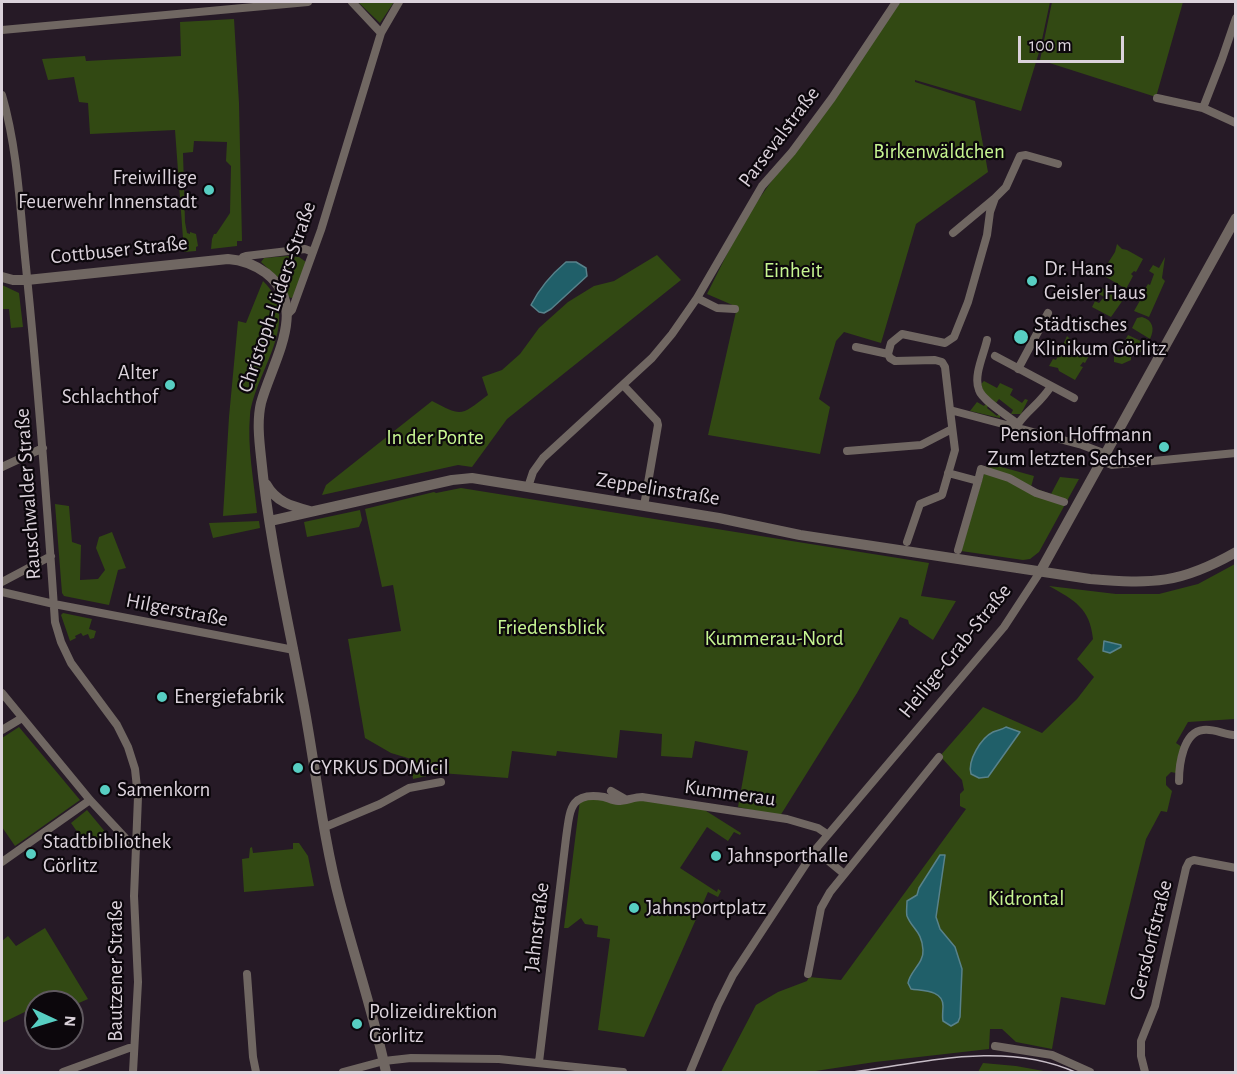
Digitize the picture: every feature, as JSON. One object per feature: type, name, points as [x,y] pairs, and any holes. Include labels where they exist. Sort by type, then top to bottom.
[{"type":"street","points":[[2,30],[308,2]]},
{"type":"street","points":[[352,2],[381,33]]},
{"type":"street","name":"Christoph-Lüders-Straße","points":[[385,1067],[339,901],[270,521],[260,456],[260,410],[284,338],[288,314],[292,310],[313,252],[381,33],[399,2]]},
{"type":"street","name":"Parsevalstraße","points":[[528,487],[533,472],[543,458],[652,358],[674,332],[697,298],[762,186],[792,152],[832,98],[896,2]]},
{"type":"street","points":[[1203,108],[1236,18]]},
{"type":"street","name":"Rauschwalder Straße","points":[[2,95],[4,111],[11,128],[27,280],[43,448],[54,604]]},
{"type":"street","points":[[1157,98],[1203,108],[1236,123]]},
{"type":"street","points":[[953,233],[995,198],[1009,182],[1020,156],[1026,155],[1058,165]]},
{"type":"street","points":[[907,542],[920,504],[941,499],[955,450],[945,367],[942,362],[935,360],[900,362],[891,360],[888,354],[891,343],[900,335],[910,334],[945,343],[954,337],[968,302],[995,198]]},
{"type":"street","name":"Heilige-Grab-Straße","points":[[690,1072],[733,975],[814,850],[1004,627],[1040,572],[1236,218]]},
{"type":"street","name":"Cottbuser Straße","points":[[241,261],[246,256],[304,249],[313,252]]},
{"type":"street","name":"Cottbuser Straße","points":[[2,277],[27,280],[221,259],[241,261],[258,268],[274,281],[285,300],[288,314]]},
{"type":"street","points":[[697,298],[717,308],[735,309]]},
{"type":"street","points":[[1018,369],[1048,313]]},
{"type":"street","points":[[987,340],[979,374],[979,390],[1017,426]]},
{"type":"street","points":[[856,347],[888,354]]},
{"type":"street","points":[[995,357],[1078,400]]},
{"type":"street","points":[[623,385],[657,421],[658,425],[644,506]]},
{"type":"street","points":[[1017,426],[1024,415],[1039,404],[1051,386]]},
{"type":"street","points":[[950,410],[1082,445],[1104,457],[1113,465],[1236,453]]},
{"type":"street","points":[[847,451],[921,445],[952,429]]},
{"type":"street","points":[[2,467],[43,448]]},
{"type":"street","points":[[958,550],[981,470],[1009,478],[1036,493],[1064,502]]},
{"type":"street","points":[[948,473],[978,481]]},
{"type":"street","name":"Zeppelinstraße","points":[[270,521],[462,478],[719,518],[800,535],[1090,579],[1154,582],[1186,576],[1236,552]]},
{"type":"street","points":[[264,482],[276,498],[287,505],[313,512]]},
{"type":"street","points":[[2,582],[51,556]]},
{"type":"street","name":"Hilgerstraße","points":[[2,592],[294,650]]},
{"type":"street","name":"Bautzener Straße","points":[[54,604],[55,622],[71,663],[117,724],[128,747],[135,770],[138,797],[134,896],[138,982],[133,1072]]},
{"type":"street","points":[[2,693],[90,800],[135,846]]},
{"type":"street","points":[[2,730],[22,718]]},
{"type":"street","points":[[1179,781],[1182,756],[1191,735],[1203,729],[1236,735]]},
{"type":"street","points":[[808,974],[821,908],[843,873],[939,757]]},
{"type":"street","points":[[325,827],[380,804],[409,788],[441,782]]},
{"type":"street","name":"Kummerau","points":[[611,791],[626,799]]},
{"type":"street","name":"Kummerau","points":[[578,799],[595,797],[618,801],[642,797],[769,816],[803,823],[818,828],[826,834]]},
{"type":"street","name":"Jahnstraße","points":[[539,1062],[566,838],[571,806],[578,799]]},
{"type":"street","points":[[2,862],[90,800]]},
{"type":"street","points":[[814,850],[843,873]]},
{"type":"street","name":"Gersdorfstraße","points":[[1145,1072],[1140,1048],[1142,1036],[1155,1006],[1186,868],[1189,862],[1194,860],[1236,868]]},
{"type":"street","points":[[247,974],[256,1072]]},
{"type":"street","points":[[995,1046],[1052,1055],[1090,1072]]},
{"type":"street","points":[[63,1072],[134,1048]]},
{"type":"street","points":[[343,1072],[385,1067],[411,1058],[539,1062],[623,1072]]},
{"type":"green space","points":[[359,2],[394,2],[380,23]]},
{"type":"green space","name":"Einheit","points":[[901,2],[1050,2],[1040,49],[1021,111],[915,80],[915,82],[975,101],[988,172],[916,224],[881,343],[844,332],[836,341],[819,399],[830,407],[820,454],[708,435],[737,307],[707,294],[744,220],[875,35]]},
{"type":"green space","points":[[1052,2],[1183,2],[1156,97],[1040,60]]},
{"type":"green space","points":[[234,19],[239,103],[242,241],[237,241],[237,246],[211,249],[214,234],[230,213],[231,166],[226,161],[227,142],[194,141],[193,152],[183,153],[185,222],[187,233],[196,234],[198,246],[196,251],[184,252],[175,130],[90,134],[88,103],[79,102],[74,77],[48,80],[42,59],[85,56],[86,61],[181,56],[180,22]]},
{"type":"green space","points":[[1117,244],[1122,249],[1143,259],[1136,272],[1131,274],[1133,276],[1126,289],[1101,274],[1115,252]]},
{"type":"green space","name":"In der Ponte","points":[[657,255],[681,280],[507,419],[472,467],[458,465],[322,495],[326,485],[432,401],[456,412],[472,407],[488,395],[482,377],[502,370],[520,354],[539,328],[568,302],[594,286],[614,281]]},
{"type":"green space","points":[[299,257],[306,262],[294,297],[291,298],[278,278],[261,262],[264,258]]},
{"type":"green space","points":[[1165,257],[1162,278],[1165,281],[1149,317],[1134,311],[1142,297],[1136,293],[1140,287],[1145,289],[1148,284],[1150,285],[1154,274],[1149,271],[1153,265],[1159,268]]},
{"type":"green space","points":[[263,281],[274,296],[279,312],[274,346],[254,398],[250,415],[250,452],[257,513],[223,516],[238,321],[246,323]]},
{"type":"green space","points":[[2,285],[19,293],[23,327],[11,328],[9,309],[2,309]]},
{"type":"green space","points":[[1102,288],[1123,300],[1111,317],[1092,307],[1095,301],[1099,303],[1104,297],[1099,294]]},
{"type":"green space","points":[[1142,317],[1149,320],[1152,325],[1150,339],[1132,328],[1137,318]]},
{"type":"green space","points":[[1128,335],[1147,344],[1144,351],[1135,354],[1125,349],[1123,344]]},
{"type":"green space","points":[[1067,336],[1092,350],[1085,363],[1083,362],[1080,366],[1083,367],[1075,380],[1059,371],[1058,368],[1049,366],[1053,359],[1056,360]]},
{"type":"green space","points":[[1119,349],[1131,357],[1131,360],[1122,364],[1114,362],[1114,354]]},
{"type":"green space","points":[[984,381],[997,388],[1000,383],[1013,389],[1010,395],[1022,403],[1025,399],[1028,400],[1021,414],[1011,414],[1013,410],[999,399],[996,403],[984,393],[981,384]]},
{"type":"green space","points":[[977,402],[984,406],[987,402],[989,404],[987,408],[997,416],[1000,412],[1000,418],[970,411]]},
{"type":"green space","points":[[987,463],[1034,476],[1031,487],[1051,494],[1060,477],[1079,479],[1039,552],[1030,559],[961,551]]},
{"type":"green space","points":[[461,488],[929,563],[921,596],[956,601],[933,640],[909,624],[908,620],[900,617],[857,693],[780,816],[738,807],[748,751],[695,741],[692,758],[661,756],[662,734],[620,730],[617,758],[557,751],[556,756],[512,751],[508,778],[440,773],[413,779],[411,759],[391,753],[365,738],[348,639],[401,631],[393,585],[382,587],[365,509],[434,492]]},
{"type":"green space","points":[[55,504],[69,506],[72,542],[81,545],[80,580],[98,579],[105,570],[96,548],[99,537],[112,532],[126,568],[118,570],[109,605],[64,596],[62,593]]},
{"type":"green space","points":[[360,510],[362,520],[359,527],[307,537],[304,522]]},
{"type":"green space","points":[[259,521],[260,528],[213,538],[209,523]]},
{"type":"green space","name":"Kidrontal","points":[[1235,564],[1235,719],[1188,722],[1176,743],[1182,747],[1176,773],[1171,772],[1166,777],[1166,785],[1172,791],[1167,812],[1161,811],[1146,839],[1105,1005],[1061,997],[1052,1049],[1016,1042],[1002,1029],[990,1029],[989,1049],[809,1072],[721,1072],[756,1005],[778,992],[807,981],[809,977],[841,980],[966,809],[960,806],[960,794],[964,790],[962,780],[940,756],[983,707],[1042,733],[1077,699],[1094,677],[1077,659],[1093,639],[1088,620],[1079,606],[1049,586],[1116,594],[1159,594],[1198,584]]},
{"type":"green space","points":[[63,613],[92,619],[89,629],[96,631],[94,638],[90,639],[88,634],[83,636],[81,633],[70,641],[61,615]]},
{"type":"green space","points":[[19,727],[80,800],[15,846],[2,827],[2,738]]},
{"type":"green space","name":"Jahnsportplatz","points":[[632,799],[703,809],[741,833],[740,835],[734,832],[728,841],[707,827],[680,868],[717,892],[718,889],[721,891],[718,897],[708,892],[644,1037],[598,1030],[610,939],[597,937],[598,926],[585,924],[581,918],[568,928],[564,928],[580,800]]},
{"type":"green space","points":[[87,810],[112,840],[101,847],[90,850],[71,823]]},
{"type":"green space","points":[[293,843],[299,843],[308,856],[314,886],[244,892],[242,859],[249,858],[250,848],[252,847],[253,853],[293,849]]},
{"type":"green space","points":[[45,928],[83,990],[24,990],[24,1012],[2,1023],[2,941],[8,936],[16,946]]},
{"type":"green space","points":[[983,1063],[1016,1066],[1049,1072],[978,1072]]},
{"type":"water","points":[[566,262],[576,262],[586,268],[587,276],[551,309],[544,313],[539,312],[531,305],[538,293]]},
{"type":"water","points":[[1104,641],[1121,645],[1121,647],[1110,653],[1103,651]]},
{"type":"water","points":[[1006,727],[1020,732],[988,777],[979,778],[971,774],[971,763],[980,744],[988,735]]},
{"type":"water","points":[[940,855],[945,855],[936,917],[940,929],[955,947],[962,969],[960,1017],[958,1022],[951,1026],[943,1021],[943,1006],[940,997],[931,992],[911,989],[908,983],[923,955],[923,950],[919,934],[907,916],[907,901],[917,895]]},
{"type":"tram line","points":[[853,1072],[937,1059],[993,1056],[1048,1063],[1075,1072]]},
{"type":"place","name":"Freiwillige Feuerwehr Innenstadt","points":[[209,190]]},
{"type":"place","name":"Dr. Hans Geisler Haus","points":[[1032,281]]},
{"type":"place","name":"Städtisches Klinikum Görlitz","points":[[1021,337]]},
{"type":"place","name":"Alter Schlachthof","points":[[170,385]]},
{"type":"place","name":"Pension Hoffmann Zum letzten Sechser","points":[[1164,447]]},
{"type":"place","name":"Energiefabrik","points":[[162,697]]},
{"type":"place","name":"CYRKUS DOMicil","points":[[298,768]]},
{"type":"place","name":"Samenkorn","points":[[105,790]]},
{"type":"place","name":"Stadtbibliothek Görlitz","points":[[31,854]]},
{"type":"place","name":"Jahnsporthalle","points":[[716,856]]},
{"type":"place","name":"Jahnsportplatz","points":[[634,908]]},
{"type":"place","name":"Polizeidirektion Görlitz","points":[[357,1024]]},
{"type":"park label","name":"Birkenwäldchen","points":[[939,152]]},
{"type":"park label","name":"Friedensblick","points":[[551,628]]},
{"type":"park label","name":"Kummerau-Nord","points":[[774,639]]}]
